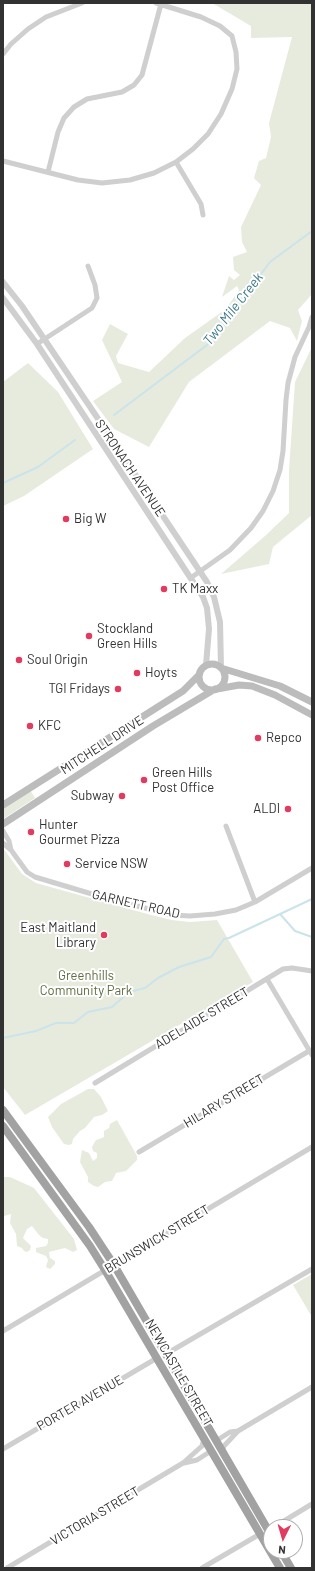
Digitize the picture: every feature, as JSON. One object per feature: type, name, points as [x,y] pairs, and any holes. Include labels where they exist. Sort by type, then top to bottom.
[{"type":"highway","name":"NEWCASTLE STREET","points":[[3,1110],[61,1188],[114,1265],[210,1432],[264,1519]]},
{"type":"highway","name":"NEWCASTLE STREET","points":[[3,1126],[53,1194],[105,1270],[280,1568]]},
{"type":"highway","points":[[210,1432],[211,1451]]},
{"type":"highway","points":[[216,1441],[218,1463]]},
{"type":"highway","points":[[285,1559],[290,1568]]},
{"type":"main road","points":[[221,668],[225,674],[225,679],[221,686],[216,689],[208,689],[203,687],[200,683],[199,676],[202,668],[206,665],[214,664],[221,668],[280,686],[312,702]]},
{"type":"main road","name":"MITCHELL DRIVE","points":[[3,805],[182,691],[199,676]]},
{"type":"main road","name":"MITCHELL DRIVE","points":[[3,824],[153,726],[216,689],[239,685],[252,686],[275,695],[312,714]]},
{"type":"street","points":[[3,54],[16,39],[46,17],[82,3]]},
{"type":"street","points":[[3,161],[78,180],[102,183],[130,180],[154,173],[176,162],[193,149],[208,134],[221,114],[232,89],[237,69],[236,52],[232,36],[220,26],[159,4],[142,75],[134,85],[122,92],[87,99],[74,107],[64,118],[58,132],[48,172]]},
{"type":"street","points":[[176,162],[201,204],[203,215]]},
{"type":"street","points":[[38,344],[92,308],[97,298],[95,285],[88,266]]},
{"type":"street","name":"STRONACH AVENUE","points":[[3,282],[44,339],[200,571],[214,597],[218,610],[221,629],[221,668]]},
{"type":"street","name":"STRONACH AVENUE","points":[[3,298],[38,344],[192,577],[203,597],[208,613],[209,640],[206,665]]},
{"type":"street","points":[[192,577],[230,550],[251,528],[263,511],[273,491],[280,470],[283,451],[288,383],[295,357],[312,317]]},
{"type":"street","points":[[226,826],[254,902]]},
{"type":"street","name":"GARNETT ROAD","points":[[3,831],[9,841],[11,850]]},
{"type":"street","name":"GARNETT ROAD","points":[[3,843],[11,850],[27,872],[35,877],[102,897],[172,915],[190,916],[215,914],[236,910],[254,902],[312,868]]},
{"type":"street","name":"ADELAIDE STREET","points":[[95,1083],[283,969],[292,968],[312,971]]},
{"type":"street","points":[[266,979],[311,1053]]},
{"type":"street","name":"HILARY STREET","points":[[139,1152],[311,1053]]},
{"type":"street","name":"BRUNSWICK STREET","points":[[3,1331],[312,1147]]},
{"type":"street","points":[[166,1354],[312,1268]]},
{"type":"street","name":"PORTER AVENUE","points":[[3,1449],[157,1358]]},
{"type":"street","points":[[222,1451],[224,1446],[238,1431],[312,1387]]},
{"type":"street","points":[[216,1441],[226,1434],[238,1431]]},
{"type":"street","name":"VICTORIA STREET","points":[[7,1568],[183,1463],[202,1446],[204,1439]]},
{"type":"street","name":"VICTORIA STREET","points":[[183,1463],[197,1460],[211,1451]]},
{"type":"street","points":[[288,1519],[312,1504]]},
{"type":"street","points":[[202,1568],[260,1534]]},
{"type":"green space","points":[[212,3],[312,3],[312,294],[298,310],[302,321],[297,341],[290,328],[270,321],[189,382],[149,447],[114,429],[93,401],[122,382],[102,340],[110,324],[128,334],[116,356],[118,363],[149,372],[185,338],[226,309],[239,290],[237,286],[222,297],[229,276],[234,280],[240,275],[234,270],[233,257],[247,252],[242,242],[241,227],[261,185],[254,178],[259,161],[266,158],[271,137],[269,123],[292,37],[251,38],[251,26]]},
{"type":"green space","points":[[312,347],[312,515],[273,547],[269,564],[221,574],[289,513],[289,470],[295,382]]},
{"type":"green space","points":[[28,363],[58,392],[93,449],[24,496],[3,506],[3,382]]},
{"type":"green space","points":[[30,790],[35,798],[3,819],[3,808]]},
{"type":"green space","name":"Greenhills Community Park","points":[[3,848],[22,874],[36,883],[172,920],[190,922],[217,920],[253,982],[25,1115],[3,1087]]},
{"type":"green space","points":[[88,1089],[94,1089],[101,1097],[108,1111],[102,1115],[94,1117],[73,1139],[72,1144],[64,1144],[52,1127],[48,1117],[61,1104]]},
{"type":"green space","points":[[117,1120],[137,1156],[137,1160],[126,1171],[116,1173],[112,1181],[105,1182],[98,1187],[94,1186],[88,1182],[88,1177],[80,1162],[82,1150],[89,1153],[93,1161],[97,1158],[97,1153],[93,1151],[92,1147],[96,1140],[104,1137],[104,1131],[109,1128],[110,1124]]},
{"type":"green space","points":[[3,1177],[10,1177],[34,1188],[74,1239],[77,1250],[73,1252],[65,1248],[49,1252],[50,1258],[55,1261],[55,1264],[50,1269],[46,1267],[48,1260],[46,1256],[36,1252],[36,1248],[46,1246],[48,1239],[39,1235],[32,1226],[27,1229],[23,1238],[31,1246],[30,1250],[27,1252],[17,1246],[16,1234],[10,1223],[11,1214],[4,1216],[3,1221]]},
{"type":"green space","points":[[312,1274],[312,1317],[293,1285]]},
{"type":"waterway","name":"Two Mile Creek","points":[[114,415],[207,345],[270,262],[312,231]]},
{"type":"waterway","name":"Two Mile Creek","points":[[3,483],[38,467],[75,440]]},
{"type":"waterway","points":[[3,1038],[36,1031],[56,1023],[74,1023],[88,1012],[112,1007],[129,992],[145,988],[158,978],[179,967],[211,957],[224,939],[312,899]]},
{"type":"waterway","points":[[280,914],[295,931],[312,937]]},
{"type":"place","name":"Big W","points":[[66,519]]},
{"type":"place","name":"TK Maxx","points":[[164,589]]},
{"type":"place","name":"Stockland Green Hills","points":[[89,636]]},
{"type":"place","name":"Soul Origin","points":[[19,660]]},
{"type":"place","name":"Hoyts","points":[[137,673]]},
{"type":"place","name":"TGI Fridays","points":[[118,689]]},
{"type":"place","name":"KFC","points":[[30,726]]},
{"type":"place","name":"Repco","points":[[258,738]]},
{"type":"place","name":"Green Hills Post Office","points":[[144,780]]},
{"type":"place","name":"Subway","points":[[122,796]]},
{"type":"place","name":"ALDI","points":[[288,809]]},
{"type":"place","name":"Hunter Gourmet Pizza","points":[[31,832]]},
{"type":"place","name":"Service NSW","points":[[67,864]]},
{"type":"place","name":"East Maitland Library","points":[[104,935]]}]
